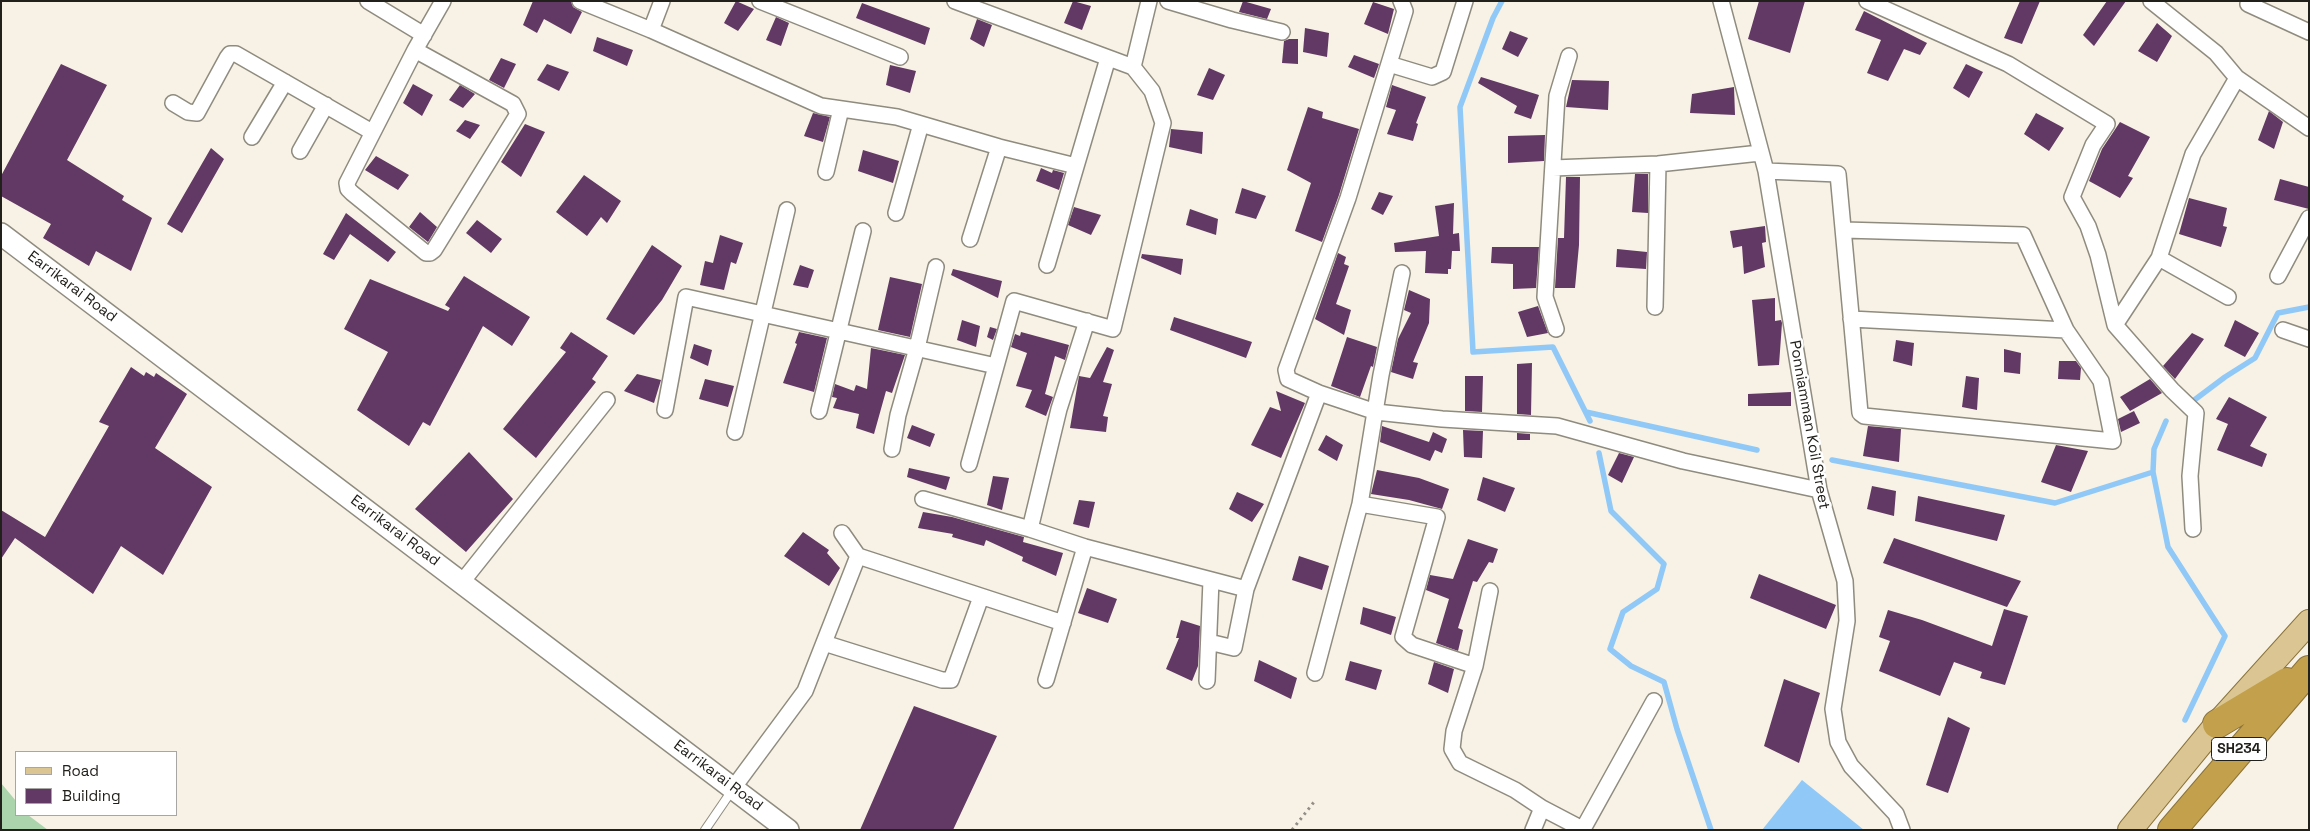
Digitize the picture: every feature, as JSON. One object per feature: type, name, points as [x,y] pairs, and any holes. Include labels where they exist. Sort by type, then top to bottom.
[{"type":"highway","points":[[2217,724],[2309,670]]},
{"type":"highway","name":"SH234","points":[[2172,830],[2309,670]]},
{"type":"main road","name":"Earrikarai Road","points":[[1,234],[734,787],[788,830]]},
{"type":"main road","points":[[2130,830],[2217,724],[2309,622]]},
{"type":"street","points":[[368,1],[424,35]]},
{"type":"street","points":[[415,50],[513,104],[518,114],[434,250],[430,253],[426,253],[348,188],[347,182],[415,50],[443,1]]},
{"type":"street","points":[[580,1],[651,30],[821,106],[897,118],[998,147],[1076,166]]},
{"type":"street","points":[[651,30],[662,1]]},
{"type":"street","points":[[760,1],[900,57]]},
{"type":"street","points":[[955,1],[1133,67],[1152,91],[1163,122],[1113,329],[1014,301],[968,464]]},
{"type":"street","points":[[1133,67],[1149,1]]},
{"type":"street","points":[[1168,1],[1232,20],[1282,32]]},
{"type":"street","points":[[1401,1],[1405,11],[1348,198],[1286,370],[1288,379],[1319,393],[1376,412],[1442,419],[1557,426],[1683,461],[1819,490]]},
{"type":"street","points":[[1389,64],[1432,78],[1443,72],[1465,1]]},
{"type":"street","name":"Ponniamman Koil Street","points":[[1721,1],[1766,171],[1819,490],[1845,581],[1847,621],[1833,709],[1838,742],[1851,766],[1896,814],[1902,830]]},
{"type":"street","points":[[1867,1],[2008,64],[2107,124],[2093,146],[2072,196],[2088,226],[2098,255],[2115,325],[2172,390],[2196,413],[2190,476],[2193,529]]},
{"type":"street","points":[[2151,1],[2216,53],[2237,78],[2309,128]]},
{"type":"street","points":[[2248,4],[2309,32]]},
{"type":"street","points":[[173,103],[188,112],[197,113],[230,54],[236,54],[372,132]]},
{"type":"street","points":[[1556,329],[1545,297],[1557,96],[1569,56]]},
{"type":"street","points":[[1047,265],[1108,58]]},
{"type":"street","points":[[2115,325],[2159,258],[2193,154],[2237,78]]},
{"type":"street","points":[[252,137],[284,82]]},
{"type":"street","points":[[300,151],[326,106]]},
{"type":"street","points":[[826,172],[841,109]]},
{"type":"street","points":[[896,213],[921,124]]},
{"type":"street","points":[[970,239],[998,147]]},
{"type":"street","points":[[1553,168],[1658,164],[1760,153]]},
{"type":"street","points":[[1655,307],[1658,164]]},
{"type":"street","points":[[1766,171],[1838,174],[1860,413],[1864,416],[2113,441],[2101,381],[2066,330],[2023,236],[1844,230]]},
{"type":"street","points":[[735,432],[787,210]]},
{"type":"street","points":[[2278,276],[2309,218]]},
{"type":"street","points":[[819,411],[863,231]]},
{"type":"street","points":[[2159,258],[2228,297]]},
{"type":"street","points":[[892,449],[898,415],[917,348],[936,267]]},
{"type":"street","points":[[1316,673],[1360,504],[1381,375],[1402,273]]},
{"type":"street","points":[[665,410],[686,297],[996,366]]},
{"type":"street","points":[[1852,319],[2066,330]]},
{"type":"street","points":[[1030,529],[1059,409],[1088,321]]},
{"type":"street","points":[[2284,330],[2309,339]]},
{"type":"street","points":[[1210,642],[1234,648],[1246,589],[1319,393]]},
{"type":"street","points":[[462,582],[607,400]]},
{"type":"street","points":[[923,500],[1030,529],[1085,547],[1246,589]]},
{"type":"street","points":[[1360,504],[1437,518],[1403,637],[1412,645],[1475,666]]},
{"type":"street","points":[[842,533],[858,556],[1063,623]]},
{"type":"street","points":[[1046,680],[1085,547]]},
{"type":"street","points":[[734,787],[805,691],[858,556]]},
{"type":"street","points":[[1207,682],[1211,580]]},
{"type":"street","points":[[1490,591],[1475,666],[1454,731],[1452,749],[1460,764],[1515,790],[1542,808],[1583,829],[1654,701]]},
{"type":"street","points":[[824,643],[942,680],[950,680],[981,597]]},
{"type":"street","points":[[1533,830],[1542,808]]},
{"type":"lane","points":[[705,830],[734,787]]},
{"type":"path","points":[[1292,830],[1314,802]]},
{"type":"green space","points":[[1,783],[15,800],[15,816],[29,816],[48,830],[1,830]]},
{"type":"water","points":[[1802,780],[1864,830],[1762,830]]},
{"type":"building","points":[[533,1],[571,1],[573,7],[582,12],[571,34],[544,19],[537,33],[523,25]]},
{"type":"building","points":[[736,1],[754,9],[738,31],[724,23]]},
{"type":"building","points":[[1073,1],[1091,6],[1082,30],[1064,23]]},
{"type":"building","points":[[1243,1],[1271,9],[1267,19],[1239,12]]},
{"type":"building","points":[[1759,1],[1805,1],[1790,53],[1748,39]]},
{"type":"building","points":[[2020,1],[2040,1],[2022,44],[2004,38]]},
{"type":"building","points":[[2107,1],[2126,1],[2094,46],[2083,35]]},
{"type":"building","points":[[1373,2],[1394,9],[1388,34],[1364,24]]},
{"type":"building","points":[[862,3],[930,28],[925,45],[856,18]]},
{"type":"building","points":[[1864,11],[1927,43],[1920,55],[1904,49],[1888,81],[1867,73],[1881,40],[1855,30]]},
{"type":"building","points":[[776,17],[789,23],[781,46],[766,40]]},
{"type":"building","points":[[977,19],[992,25],[984,47],[970,39]]},
{"type":"building","points":[[2157,23],[2172,36],[2157,62],[2138,51]]},
{"type":"building","points":[[1305,28],[1329,33],[1327,57],[1303,52]]},
{"type":"building","points":[[1510,31],[1528,38],[1518,57],[1502,49]]},
{"type":"building","points":[[597,37],[633,50],[627,66],[593,51]]},
{"type":"building","points":[[1298,39],[1298,64],[1282,63],[1284,41]]},
{"type":"building","points":[[1354,55],[1379,64],[1374,78],[1348,67]]},
{"type":"building","points":[[501,58],[516,64],[504,88],[489,80]]},
{"type":"building","points":[[61,64],[107,85],[67,160],[124,196],[122,200],[152,218],[131,271],[96,251],[89,266],[43,238],[51,224],[1,196],[1,176]]},
{"type":"building","points":[[547,64],[569,72],[559,91],[537,80]]},
{"type":"building","points":[[1966,64],[1983,72],[1969,98],[1953,88]]},
{"type":"building","points":[[890,65],[916,71],[910,93],[886,85]]},
{"type":"building","points":[[1209,68],[1225,75],[1213,100],[1197,95]]},
{"type":"building","points":[[1481,77],[1539,95],[1531,119],[1514,113],[1517,106],[1478,83]]},
{"type":"building","points":[[1572,80],[1609,81],[1608,110],[1566,107]]},
{"type":"building","points":[[413,84],[433,95],[422,116],[403,103]]},
{"type":"building","points":[[460,85],[475,94],[463,108],[449,100]]},
{"type":"building","points":[[1392,85],[1426,97],[1416,123],[1418,124],[1413,141],[1387,134],[1396,110],[1386,107]]},
{"type":"building","points":[[1734,87],[1735,115],[1690,113],[1692,94]]},
{"type":"building","points":[[1308,107],[1323,112],[1322,118],[1359,129],[1339,195],[1322,242],[1295,231],[1311,183],[1287,170]]},
{"type":"building","points":[[2269,111],[2283,122],[2274,149],[2258,140]]},
{"type":"building","points":[[813,113],[830,117],[823,142],[804,136]]},
{"type":"building","points":[[2036,113],[2064,128],[2049,151],[2024,134]]},
{"type":"building","points":[[465,120],[480,125],[470,139],[456,131]]},
{"type":"building","points":[[2120,122],[2150,137],[2128,176],[2133,178],[2120,198],[2089,181],[2102,149]]},
{"type":"building","points":[[525,124],[545,132],[521,177],[501,162]]},
{"type":"building","points":[[1171,129],[1203,132],[1202,154],[1169,147]]},
{"type":"building","points":[[1545,135],[1544,161],[1508,163],[1508,136]]},
{"type":"building","points":[[211,148],[224,159],[182,233],[167,224]]},
{"type":"building","points":[[863,150],[899,161],[893,183],[858,171]]},
{"type":"building","points":[[376,156],[409,175],[398,190],[365,170]]},
{"type":"building","points":[[1041,168],[1052,173],[1053,170],[1064,173],[1059,190],[1036,181]]},
{"type":"building","points":[[1635,174],[1648,174],[1648,213],[1632,212]]},
{"type":"building","points":[[584,175],[621,201],[607,223],[601,217],[587,236],[556,212]]},
{"type":"building","points":[[1566,177],[1580,177],[1579,245],[1575,288],[1555,288],[1558,238],[1564,238]]},
{"type":"building","points":[[2280,179],[2309,187],[2309,209],[2274,200]]},
{"type":"building","points":[[1242,188],[1266,196],[1256,219],[1235,213]]},
{"type":"building","points":[[1379,192],[1393,196],[1383,215],[1371,209]]},
{"type":"building","points":[[2189,198],[2227,208],[2223,226],[2227,227],[2221,247],[2179,234]]},
{"type":"building","points":[[1454,203],[1453,234],[1459,233],[1460,251],[1452,251],[1451,269],[1448,269],[1448,274],[1425,273],[1426,251],[1395,252],[1394,243],[1439,236],[1435,206]]},
{"type":"building","points":[[1074,207],[1101,215],[1091,235],[1068,225]]},
{"type":"building","points":[[1190,209],[1218,219],[1216,235],[1186,225]]},
{"type":"building","points":[[420,212],[437,227],[428,242],[409,227]]},
{"type":"building","points":[[346,213],[396,252],[388,262],[350,234],[334,260],[323,254]]},
{"type":"building","points":[[477,220],[502,239],[491,253],[466,233]]},
{"type":"building","points":[[1765,226],[1766,242],[1762,243],[1765,267],[1744,274],[1742,246],[1733,248],[1730,231]]},
{"type":"building","points":[[720,235],[743,243],[736,264],[731,262],[724,290],[700,285],[705,261],[713,263]]},
{"type":"building","points":[[652,245],[682,266],[662,300],[634,335],[606,319]]},
{"type":"building","points":[[1492,247],[1539,247],[1536,288],[1513,289],[1513,264],[1491,263]]},
{"type":"building","points":[[1617,249],[1647,252],[1646,269],[1616,267]]},
{"type":"building","points":[[1338,253],[1346,257],[1344,264],[1349,266],[1336,304],[1351,310],[1344,335],[1315,319]]},
{"type":"building","points":[[1142,254],[1183,259],[1181,275],[1141,258]]},
{"type":"building","points":[[800,265],[814,270],[808,288],[793,285]]},
{"type":"building","points":[[953,269],[1002,281],[998,298],[951,275]]},
{"type":"building","points":[[464,276],[530,317],[512,346],[483,326],[430,426],[423,422],[409,446],[357,410],[388,352],[344,329],[370,279],[448,311],[450,308],[445,305]]},
{"type":"building","points":[[890,277],[922,284],[910,337],[878,330]]},
{"type":"building","points":[[1409,290],[1430,299],[1429,323],[1413,362],[1418,363],[1413,379],[1391,372],[1398,339],[1411,313],[1404,310]]},
{"type":"building","points":[[1775,298],[1775,321],[1781,320],[1782,323],[1779,365],[1758,366],[1752,300]]},
{"type":"building","points":[[1538,306],[1548,333],[1527,337],[1518,312]]},
{"type":"building","points":[[1174,317],[1252,342],[1246,358],[1170,330]]},
{"type":"building","points":[[962,320],[980,326],[976,347],[957,340]]},
{"type":"building","points":[[2235,320],[2259,333],[2245,357],[2224,346]]},
{"type":"building","points":[[990,327],[997,329],[993,340],[987,337]]},
{"type":"building","points":[[571,332],[608,356],[592,379],[596,382],[536,458],[503,429],[566,352],[560,348]]},
{"type":"building","points":[[799,332],[827,338],[814,392],[783,383],[797,344],[795,343]]},
{"type":"building","points":[[1021,332],[1069,345],[1065,360],[1055,356],[1045,394],[1053,397],[1046,416],[1025,407],[1032,390],[1016,386],[1027,353],[1011,347],[1015,334],[1020,336]]},
{"type":"building","points":[[2192,333],[2204,339],[2175,379],[2163,366]]},
{"type":"building","points":[[1347,337],[1377,347],[1373,367],[1371,366],[1360,397],[1331,386]]},
{"type":"building","points":[[1896,340],[1914,343],[1912,366],[1893,361]]},
{"type":"building","points":[[694,344],[712,350],[708,366],[690,358]]},
{"type":"building","points":[[1107,347],[1114,350],[1103,382],[1112,384],[1103,416],[1108,417],[1106,432],[1070,428],[1079,376],[1090,378]]},
{"type":"building","points":[[871,348],[905,355],[892,393],[886,391],[874,434],[856,428],[859,414],[833,408],[837,398],[832,397],[835,384],[854,391],[856,385],[867,389]]},
{"type":"building","points":[[2004,349],[2021,353],[2020,374],[2004,372]]},
{"type":"building","points":[[2059,361],[2076,361],[2081,368],[2080,380],[2058,379]]},
{"type":"building","points":[[1532,363],[1531,415],[1517,414],[1517,364]]},
{"type":"building","points":[[131,367],[144,376],[146,372],[154,377],[156,373],[187,394],[155,448],[212,487],[163,575],[121,546],[93,594],[15,538],[1,559],[1,510],[45,537],[109,426],[99,422]]},
{"type":"building","points":[[637,374],[661,380],[654,403],[624,391]]},
{"type":"building","points":[[1465,376],[1483,376],[1482,412],[1465,411]]},
{"type":"building","points":[[1966,376],[1979,378],[1977,410],[1962,407]]},
{"type":"building","points":[[705,379],[734,386],[728,407],[699,399]]},
{"type":"building","points":[[2150,379],[2162,393],[2130,411],[2120,397]]},
{"type":"building","points":[[1276,391],[1305,403],[1281,458],[1251,445],[1270,407],[1281,411]]},
{"type":"building","points":[[1791,392],[1791,406],[1748,406],[1748,394]]},
{"type":"building","points":[[2229,397],[2267,417],[2250,446],[2267,454],[2262,467],[2217,450],[2228,424],[2216,419]]},
{"type":"building","points":[[2134,411],[2140,423],[2121,432],[2118,419]]},
{"type":"building","points":[[912,425],[935,434],[930,447],[907,438]]},
{"type":"building","points":[[1382,426],[1429,442],[1433,432],[1447,439],[1442,453],[1435,450],[1430,461],[1380,442]]},
{"type":"building","points":[[1868,426],[1901,429],[1899,462],[1863,456]]},
{"type":"building","points":[[1463,430],[1483,431],[1482,458],[1464,457]]},
{"type":"building","points":[[1517,433],[1530,434],[1530,440],[1517,440]]},
{"type":"building","points":[[1326,435],[1343,445],[1337,461],[1318,450]]},
{"type":"building","points":[[2056,445],[2088,451],[2071,492],[2041,482]]},
{"type":"building","points":[[469,452],[513,499],[466,552],[415,509]]},
{"type":"building","points":[[1619,453],[1634,457],[1622,483],[1608,475]]},
{"type":"building","points":[[909,468],[950,477],[946,490],[907,477]]},
{"type":"building","points":[[1377,470],[1419,478],[1449,489],[1442,509],[1409,500],[1371,494]]},
{"type":"building","points":[[993,476],[1009,478],[1002,510],[987,505]]},
{"type":"building","points":[[1483,477],[1515,488],[1505,512],[1477,500]]},
{"type":"building","points":[[1872,486],[1896,491],[1894,516],[1867,509]]},
{"type":"building","points":[[1237,492],[1264,504],[1252,522],[1229,509]]},
{"type":"building","points":[[1918,496],[2005,515],[1997,541],[1915,521]]},
{"type":"building","points":[[1079,500],[1095,502],[1089,528],[1073,524]]},
{"type":"building","points":[[923,512],[952,517],[1024,537],[1023,542],[1063,553],[1056,576],[1022,561],[1023,557],[986,540],[984,546],[952,537],[953,534],[918,528]]},
{"type":"building","points":[[803,532],[829,550],[827,553],[840,568],[829,586],[784,556]]},
{"type":"building","points":[[1894,538],[2021,581],[2007,607],[1883,563]]},
{"type":"building","points":[[1468,539],[1498,549],[1493,563],[1489,562],[1477,582],[1473,581],[1458,628],[1463,630],[1458,651],[1436,643],[1449,599],[1426,590],[1430,575],[1453,579]]},
{"type":"building","points":[[1299,556],[1329,566],[1322,590],[1292,580]]},
{"type":"building","points":[[1759,574],[1836,605],[1826,629],[1750,598]]},
{"type":"building","points":[[1087,588],[1117,599],[1108,623],[1078,613]]},
{"type":"building","points":[[1363,607],[1396,617],[1391,635],[1360,624]]},
{"type":"building","points":[[2004,609],[2028,616],[2005,685],[1980,678],[1982,672],[1954,662],[1940,696],[1879,671],[1890,641],[1879,637],[1888,610],[1922,620],[1992,646]]},
{"type":"building","points":[[1181,620],[1200,626],[1198,666],[1192,681],[1166,669],[1179,638],[1176,638]]},
{"type":"building","points":[[1259,660],[1297,678],[1291,699],[1254,681]]},
{"type":"building","points":[[1350,661],[1382,670],[1376,690],[1345,680]]},
{"type":"building","points":[[1434,662],[1454,669],[1448,693],[1428,684]]},
{"type":"building","points":[[1784,679],[1820,693],[1799,763],[1764,746]]},
{"type":"building","points":[[914,706],[997,736],[953,830],[860,830]]},
{"type":"building","points":[[1948,717],[1970,728],[1948,793],[1926,785]]},
{"type":"waterway","points":[[1502,1],[1493,18],[1460,107],[1473,352],[1553,347],[1590,421]]},
{"type":"waterway","points":[[2189,404],[2225,377],[2255,358],[2278,313],[2309,307]]},
{"type":"waterway","points":[[1586,412],[1757,450]]},
{"type":"waterway","points":[[2166,421],[2154,449],[2153,472],[2168,547],[2225,636],[2185,720]]},
{"type":"waterway","points":[[1599,453],[1611,511],[1664,564],[1657,589],[1623,612],[1610,649],[1631,666],[1664,682],[1677,729],[1711,830]]},
{"type":"waterway","points":[[1832,460],[2055,503],[2153,472]]}]
